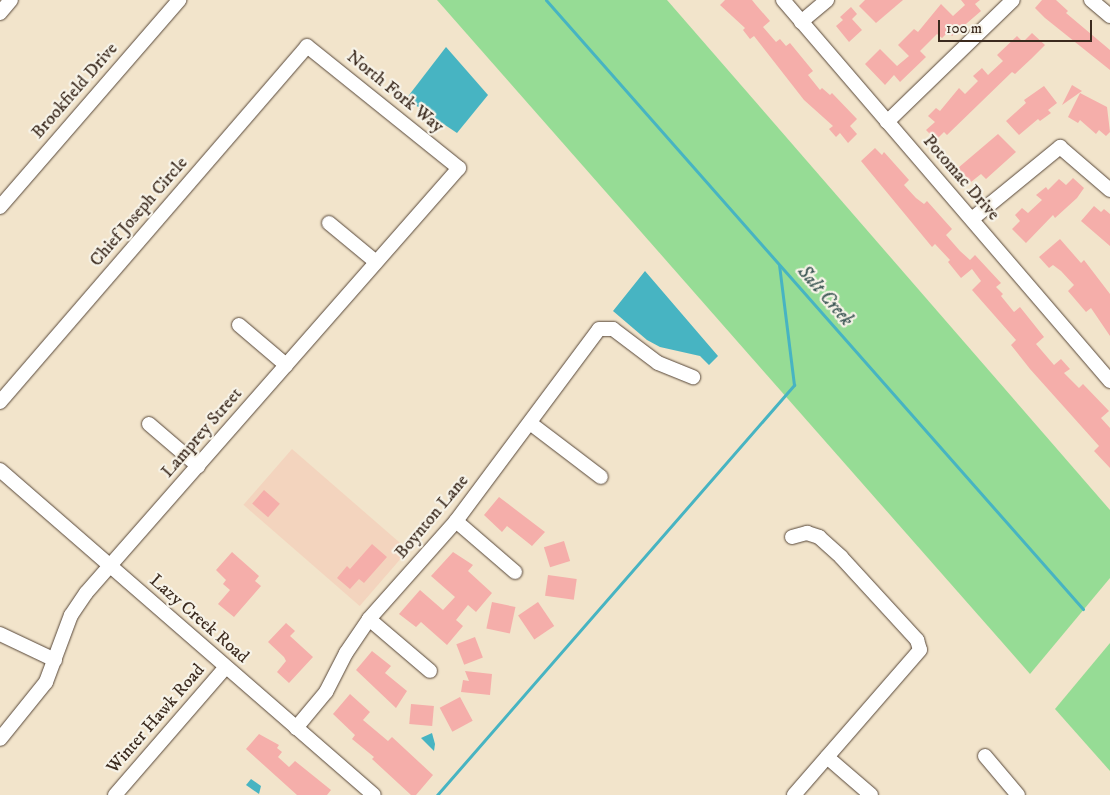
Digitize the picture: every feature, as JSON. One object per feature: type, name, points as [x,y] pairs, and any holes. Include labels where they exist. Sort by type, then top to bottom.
[{"type":"street","points":[[0,13],[11,0]]},
{"type":"street","name":"Brookfield Drive","points":[[0,207],[179,0]]},
{"type":"street","name":"Potomac Drive","points":[[783,0],[1110,381]]},
{"type":"street","points":[[801,22],[827,0]]},
{"type":"street","points":[[887,122],[1013,0]]},
{"type":"street","points":[[1091,0],[1110,16]]},
{"type":"street","name":"North Fork Way","points":[[307,46],[459,168]]},
{"type":"street","name":"Chief Joseph Circle","points":[[0,402],[307,46]]},
{"type":"street","points":[[972,219],[1060,147],[1110,190]]},
{"type":"street","name":"Lamprey Street","points":[[0,739],[37,695],[55,660],[71,615],[110,566],[459,168]]},
{"type":"street","points":[[329,223],[376,262]]},
{"type":"street","points":[[239,325],[286,365]]},
{"type":"street","name":"Boynton Lane","points":[[296,728],[326,692],[346,653],[370,619],[456,521],[599,329],[613,329],[658,363],[693,377]]},
{"type":"street","points":[[530,423],[600,477]]},
{"type":"street","points":[[149,424],[198,466]]},
{"type":"street","name":"Lazy Creek Road","points":[[0,470],[374,795]]},
{"type":"street","points":[[456,521],[515,572]]},
{"type":"street","points":[[792,537],[807,533],[826,544],[868,584],[917,640],[920,650],[794,795]]},
{"type":"street","points":[[370,619],[430,671]]},
{"type":"street","points":[[0,634],[55,660]]},
{"type":"street","name":"Winter Hawk Road","points":[[115,795],[226,667]]},
{"type":"street","points":[[985,756],[1018,795]]},
{"type":"street","points":[[827,757],[871,795]]},
{"type":"shaded area","points":[[292,449],[408,550],[360,606],[243,505]]},
{"type":"green space","points":[[437,0],[667,0],[1110,510],[1110,578],[1030,674]]},
{"type":"green space","points":[[1110,643],[1110,771],[1055,709]]},
{"type":"water","points":[[446,47],[488,95],[457,133],[406,99]]},
{"type":"water","points":[[645,271],[718,356],[709,365],[700,356],[660,347],[647,340],[613,311]]},
{"type":"water","points":[[432,733],[435,744],[434,751],[421,738]]},
{"type":"water","points":[[251,779],[261,786],[259,794],[246,785]]},
{"type":"building","points":[[725,0],[752,0],[770,21],[763,27],[776,42],[780,39],[786,46],[790,43],[813,71],[808,75],[820,90],[822,88],[830,95],[832,93],[857,119],[850,126],[857,134],[848,143],[840,133],[836,137],[829,129],[833,126],[804,100],[754,36],[750,39],[743,30],[745,28],[720,5]]},
{"type":"building","points":[[865,0],[903,0],[876,23],[859,6]]},
{"type":"building","points":[[961,0],[980,0],[975,4],[981,11],[952,36],[948,32],[942,38],[937,34],[920,51],[926,57],[900,82],[894,75],[885,85],[865,64],[880,49],[897,66],[909,56],[898,45],[914,29],[918,32],[941,4],[953,16],[965,5]]},
{"type":"building","points":[[1042,0],[1056,0],[1068,11],[1066,13],[1110,50],[1110,70],[1035,8]]},
{"type":"building","points":[[851,7],[857,14],[852,19],[862,30],[849,42],[836,26],[843,20],[840,17]]},
{"type":"building","points":[[1032,33],[1045,45],[1015,74],[1012,72],[947,135],[944,132],[936,140],[926,130],[935,122],[928,116],[936,108],[940,111],[959,88],[965,94],[978,81],[973,76],[982,68],[988,75],[1003,61],[997,55],[1017,36],[1023,42]]},
{"type":"building","points":[[1072,85],[1082,91],[1062,105]]},
{"type":"building","points":[[1044,86],[1057,103],[1048,110],[1051,113],[1040,121],[1038,119],[1019,135],[1006,121],[1026,103],[1024,100]]},
{"type":"building","points":[[1080,93],[1107,107],[1110,132],[1106,136],[1099,130],[1096,134],[1080,120],[1078,123],[1068,117]]},
{"type":"building","points":[[998,134],[1016,152],[986,179],[981,174],[971,182],[958,168]]},
{"type":"building","points":[[875,148],[882,155],[884,152],[909,180],[904,185],[916,198],[924,204],[927,201],[952,229],[946,235],[960,251],[970,260],[975,255],[1001,283],[996,287],[1003,294],[1001,296],[1014,312],[1020,307],[1044,337],[1036,344],[1054,365],[1061,359],[1070,369],[1064,373],[1079,388],[1083,384],[1109,411],[1101,418],[1110,428],[1110,468],[1094,451],[1099,446],[1030,369],[1011,345],[1016,340],[972,290],[981,281],[972,269],[961,278],[948,262],[950,260],[935,244],[932,247],[861,161]]},
{"type":"building","points":[[1073,178],[1084,188],[1077,198],[1055,218],[1053,215],[1026,243],[1012,229],[1020,221],[1015,215],[1022,208],[1028,213],[1042,200],[1036,195],[1046,187],[1048,190],[1059,179],[1066,185]]},
{"type":"building","points":[[1094,206],[1101,212],[1104,209],[1110,214],[1110,246],[1081,221]]},
{"type":"building","points":[[1060,239],[1081,263],[1084,260],[1110,294],[1110,336],[1091,308],[1086,312],[1068,291],[1074,285],[1061,271],[1053,265],[1049,268],[1039,257]]},
{"type":"building","points":[[264,490],[280,504],[268,517],[252,504]]},
{"type":"building","points":[[499,497],[545,532],[532,546],[507,526],[502,532],[484,515]]},
{"type":"building","points":[[564,541],[570,561],[550,567],[544,547]]},
{"type":"building","points":[[372,544],[387,557],[364,583],[359,579],[350,589],[337,578],[347,566],[350,569]]},
{"type":"building","points":[[232,552],[259,576],[255,581],[261,586],[234,617],[218,604],[230,590],[223,584],[226,580],[216,570]]},
{"type":"building","points":[[453,552],[473,565],[468,571],[492,593],[476,612],[468,605],[456,620],[463,626],[447,645],[421,622],[416,627],[399,614],[420,590],[443,610],[455,597],[431,576]]},
{"type":"building","points":[[548,575],[577,579],[574,600],[545,596]]},
{"type":"building","points":[[492,602],[515,607],[510,633],[486,628]]},
{"type":"building","points":[[538,602],[554,626],[534,639],[518,615]]},
{"type":"building","points":[[286,623],[295,631],[290,636],[313,657],[289,683],[277,672],[286,661],[284,657],[268,642]]},
{"type":"building","points":[[475,637],[483,658],[464,665],[456,644]]},
{"type":"building","points":[[372,651],[391,666],[385,673],[407,691],[396,708],[356,670]]},
{"type":"building","points":[[465,671],[492,674],[490,695],[461,692],[463,680],[469,681]]},
{"type":"building","points":[[350,694],[370,712],[363,720],[388,741],[392,737],[433,775],[416,795],[411,795],[372,759],[374,757],[352,739],[355,735],[333,714]]},
{"type":"building","points":[[460,697],[473,721],[452,732],[440,708]]},
{"type":"building","points":[[411,704],[434,706],[432,726],[409,724]]},
{"type":"building","points":[[259,734],[279,745],[277,748],[282,752],[278,757],[289,767],[295,761],[331,790],[327,795],[297,795],[246,749]]},
{"type":"waterway","name":"Salt Creek","points":[[546,0],[1083,609]]},
{"type":"waterway","points":[[437,795],[794,385],[779,265]]}]
